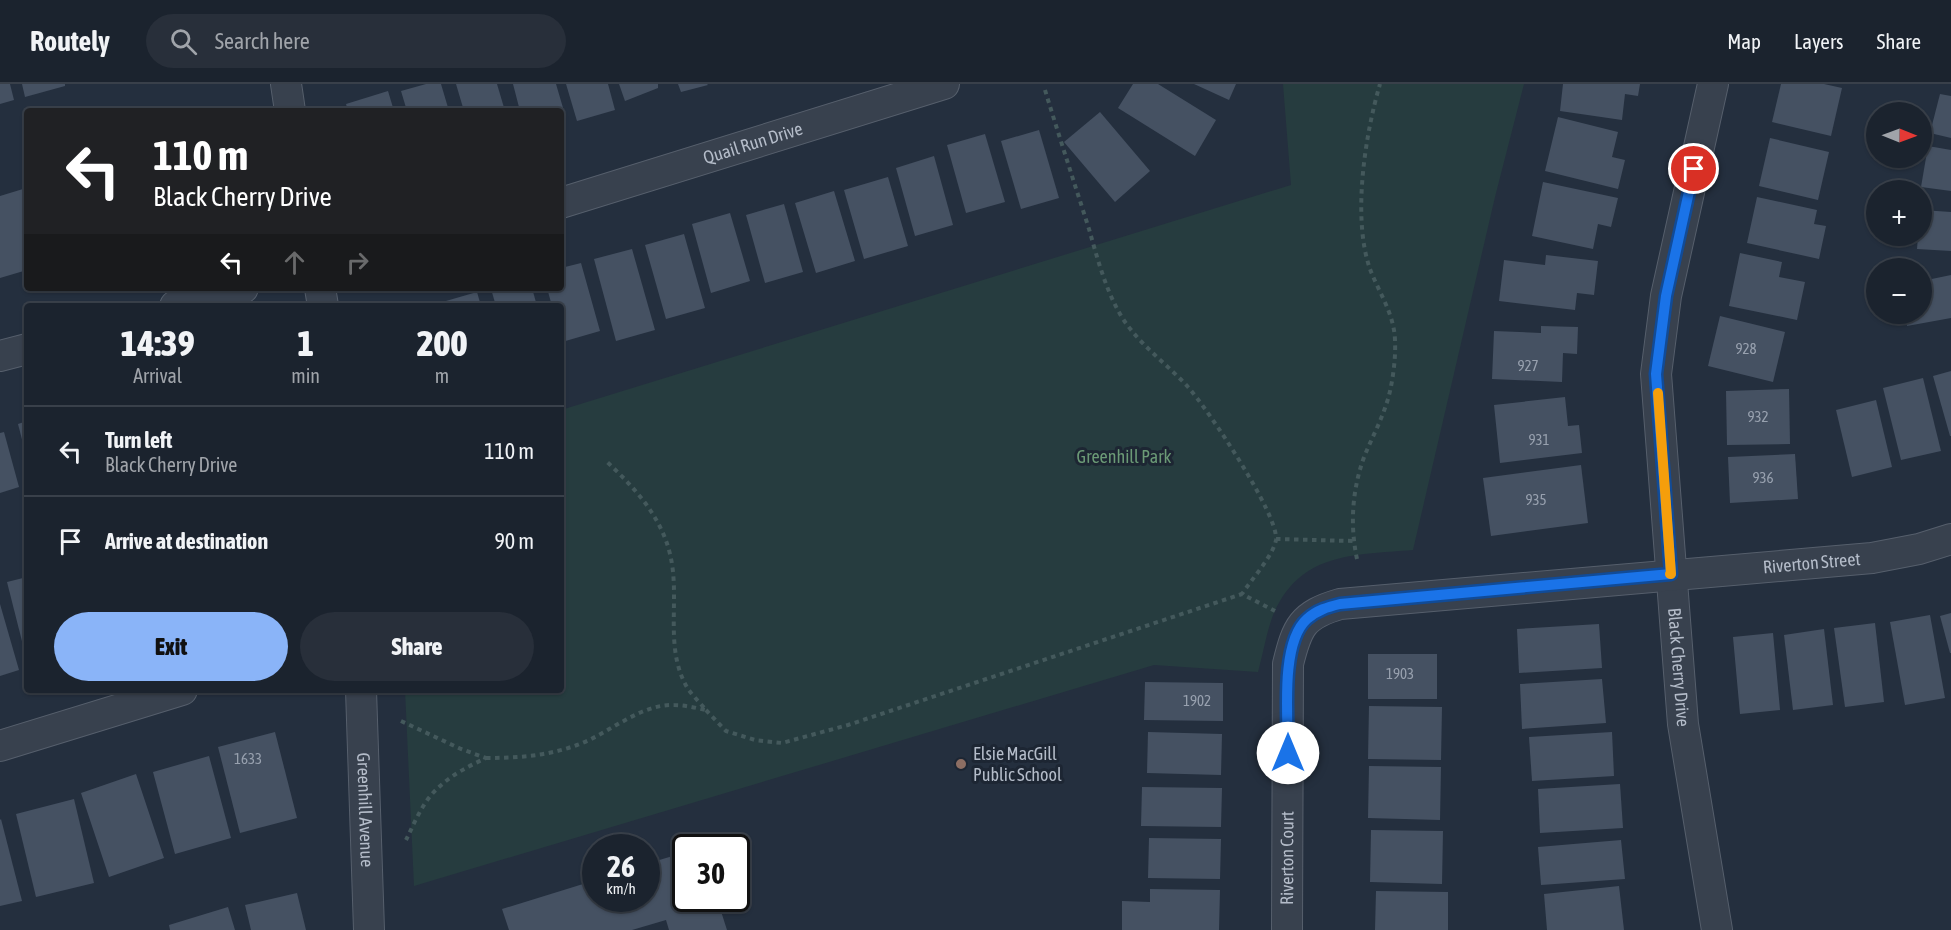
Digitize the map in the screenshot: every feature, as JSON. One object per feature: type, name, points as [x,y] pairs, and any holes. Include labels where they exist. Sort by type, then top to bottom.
[{"type":"street","points":[[286,84],[290,108]]},
{"type":"street","name":"Quail Run Drive","points":[[564,202],[944,84]]},
{"type":"street","name":"Black Cherry Drive","points":[[1713,84],[1666,296],[1656,374],[1683,724],[1717,930]]},
{"type":"street","points":[[186,303],[232,291]]},
{"type":"street","points":[[0,356],[24,350]]},
{"type":"street","name":"Riverton Street","points":[[1671,574],[1872,558],[1919,549],[1951,539]]},
{"type":"street","name":"Riverton Court","points":[[1287,930],[1288,664],[1294,637],[1306,620],[1321,609],[1340,604],[1671,574]]},
{"type":"street","points":[[0,746],[172,693]]},
{"type":"street","name":"Greenhill Avenue","points":[[361,693],[369,930]]},
{"type":"path","points":[[1357,559],[1353,541],[1356,485],[1363,460],[1387,404],[1395,342],[1391,315],[1370,268],[1362,236],[1366,149],[1372,112],[1380,84]]},
{"type":"path","points":[[606,461],[633,487],[660,526],[670,554],[674,580],[673,644],[679,669],[688,690],[726,731],[755,740],[782,743],[848,725],[1242,594],[1270,554],[1276,539],[1271,517],[1204,406],[1142,342],[1120,314],[1094,245],[1045,90]]},
{"type":"path","points":[[1276,539],[1353,541]]},
{"type":"path","points":[[1242,594],[1277,612]]},
{"type":"path","points":[[401,721],[486,758],[513,758],[558,751],[578,745],[650,709],[673,705],[706,710]]},
{"type":"path","points":[[406,840],[425,803],[438,788],[462,770],[486,758]]},
{"type":"green space","name":"Greenhill Park","points":[[1283,84],[1524,84],[1495,197],[1413,550],[1349,556],[1312,569],[1297,580],[1283,596],[1272,618],[1258,672],[1154,665],[414,886],[405,693],[564,693],[564,409],[1291,185]]},
{"type":"building","points":[[0,84],[10,84],[14,100],[0,104]]},
{"type":"building","points":[[22,84],[65,84],[65,86],[25,97]]},
{"type":"building","points":[[426,84],[441,84],[448,108],[406,108],[401,91]]},
{"type":"building","points":[[456,84],[497,84],[504,108],[463,108]]},
{"type":"building","points":[[513,84],[556,84],[563,108],[519,108]]},
{"type":"building","points":[[566,84],[608,84],[615,110],[577,121]]},
{"type":"building","points":[[619,84],[658,84],[658,88],[625,101]]},
{"type":"building","points":[[678,84],[707,84],[708,85],[681,92]]},
{"type":"building","points":[[1133,84],[1158,84],[1216,120],[1195,156],[1118,108]]},
{"type":"building","points":[[1194,84],[1236,84],[1229,100]]},
{"type":"building","points":[[1563,84],[1640,84],[1638,96],[1625,94],[1622,120],[1560,111]]},
{"type":"building","points":[[1781,84],[1824,84],[1842,88],[1831,136],[1772,122]]},
{"type":"building","points":[[388,91],[393,108],[347,108],[346,104]]},
{"type":"building","points":[[1940,94],[1951,96],[1951,138],[1932,133]]},
{"type":"building","points":[[1100,112],[1150,171],[1115,202],[1064,142]]},
{"type":"building","points":[[1558,117],[1618,132],[1612,157],[1625,160],[1618,189],[1545,171]]},
{"type":"building","points":[[1039,130],[1059,198],[1021,209],[1001,141]]},
{"type":"building","points":[[985,134],[1005,202],[966,213],[947,145]]},
{"type":"building","points":[[1770,138],[1829,152],[1818,200],[1759,186]]},
{"type":"building","points":[[1932,147],[1951,150],[1951,191],[1932,188],[1932,180],[1922,180],[1924,168],[1932,168]]},
{"type":"building","points":[[934,156],[953,225],[915,236],[896,168]]},
{"type":"building","points":[[888,177],[908,246],[864,259],[844,190]]},
{"type":"building","points":[[1543,182],[1618,198],[1611,227],[1598,224],[1593,249],[1532,236]]},
{"type":"building","points":[[23,189],[24,193],[24,271],[0,278],[0,196]]},
{"type":"building","points":[[834,191],[855,261],[816,273],[795,203]]},
{"type":"building","points":[[1757,197],[1817,210],[1814,224],[1826,226],[1819,259],[1747,243]]},
{"type":"building","points":[[784,204],[803,272],[765,283],[746,215]]},
{"type":"building","points":[[1932,211],[1951,212],[1951,251],[1917,249],[1917,246],[1932,246]]},
{"type":"building","points":[[730,213],[750,281],[711,293],[692,224]]},
{"type":"building","points":[[684,234],[705,308],[666,319],[645,245]]},
{"type":"building","points":[[632,249],[655,330],[616,341],[594,259]]},
{"type":"building","points":[[1740,253],[1782,262],[1779,277],[1805,282],[1797,320],[1729,306]]},
{"type":"building","points":[[1546,255],[1598,261],[1594,295],[1577,293],[1575,310],[1499,301],[1504,260],[1545,265]]},
{"type":"building","points":[[581,263],[600,331],[564,341],[564,303],[551,303],[548,291],[564,291],[564,267]]},
{"type":"building","points":[[1951,275],[1951,318],[1932,321],[1932,279]]},
{"type":"building","points":[[492,291],[533,291],[536,303],[495,303]]},
{"type":"building","points":[[477,292],[480,303],[439,303]]},
{"type":"building","points":[[1720,316],[1785,332],[1773,382],[1708,366]]},
{"type":"building","points":[[1541,326],[1578,327],[1577,354],[1563,353],[1562,382],[1492,379],[1494,331],[1541,333]]},
{"type":"building","points":[[1951,371],[1951,436],[1950,436],[1933,376]]},
{"type":"building","points":[[1923,378],[1941,451],[1901,460],[1883,388]]},
{"type":"building","points":[[1789,389],[1790,444],[1727,445],[1726,391]]},
{"type":"building","points":[[1565,397],[1568,426],[1579,425],[1582,453],[1500,463],[1494,405]]},
{"type":"building","points":[[1876,400],[1892,467],[1852,477],[1836,410]]},
{"type":"building","points":[[24,422],[24,447],[18,424]]},
{"type":"building","points":[[4,432],[19,487],[0,493],[0,433]]},
{"type":"building","points":[[1795,454],[1798,499],[1730,503],[1728,457]]},
{"type":"building","points":[[1581,465],[1588,523],[1491,536],[1483,478]]},
{"type":"building","points":[[24,578],[24,649],[7,582]]},
{"type":"building","points":[[0,604],[19,670],[0,676]]},
{"type":"building","points":[[1951,613],[1951,653],[1950,653],[1940,616]]},
{"type":"building","points":[[1930,615],[1945,698],[1905,705],[1890,622]]},
{"type":"building","points":[[1875,623],[1884,702],[1845,707],[1834,628]]},
{"type":"building","points":[[1599,624],[1602,668],[1519,673],[1517,629]]},
{"type":"building","points":[[1824,629],[1833,705],[1793,710],[1784,635]]},
{"type":"building","points":[[1773,633],[1780,710],[1740,714],[1733,637]]},
{"type":"building","points":[[1368,654],[1437,654],[1437,699],[1368,699]]},
{"type":"building","points":[[1602,679],[1606,723],[1522,729],[1520,684]]},
{"type":"building","points":[[1145,682],[1223,683],[1223,721],[1144,720]]},
{"type":"building","points":[[1369,706],[1442,707],[1441,760],[1368,759]]},
{"type":"building","points":[[275,732],[297,818],[240,833],[218,747]]},
{"type":"building","points":[[1148,732],[1222,734],[1221,775],[1147,773]]},
{"type":"building","points":[[1612,732],[1614,776],[1532,781],[1529,737]]},
{"type":"building","points":[[209,756],[231,838],[175,854],[153,772]]},
{"type":"building","points":[[1369,766],[1441,767],[1440,820],[1368,818]]},
{"type":"building","points":[[136,774],[164,858],[109,877],[81,793]]},
{"type":"building","points":[[1620,784],[1623,828],[1540,833],[1538,789]]},
{"type":"building","points":[[1142,787],[1222,788],[1221,827],[1141,826]]},
{"type":"building","points":[[74,799],[94,883],[36,897],[16,814]]},
{"type":"building","points":[[0,820],[22,901],[0,906]]},
{"type":"building","points":[[1371,830],[1443,831],[1442,884],[1370,882]]},
{"type":"building","points":[[1149,838],[1221,839],[1220,879],[1148,878]]},
{"type":"building","points":[[1621,840],[1625,879],[1541,885],[1538,847]]},
{"type":"building","points":[[672,856],[672,912],[721,912],[727,930],[669,930],[666,920],[632,930],[509,930],[502,909],[582,884],[582,912],[660,912],[660,860]]},
{"type":"building","points":[[1619,886],[1624,930],[1547,930],[1544,894]]},
{"type":"building","points":[[1150,889],[1220,890],[1219,930],[1122,930],[1122,901],[1150,902]]},
{"type":"building","points":[[1376,891],[1448,892],[1448,930],[1375,930]]},
{"type":"building","points":[[297,893],[306,930],[251,930],[245,905]]},
{"type":"building","points":[[228,907],[235,930],[170,930],[169,925]]},
{"type":"slow traffic","points":[[1658,393],[1669,529],[1670,574]]},
{"type":"place","name":"Elsie MacGill Public School","points":[[961,764]]},
{"type":"route","points":[[1288,753],[1288,664],[1294,637],[1306,620],[1321,609],[1340,604],[1671,574],[1656,374],[1666,296],[1694,169]]}]
